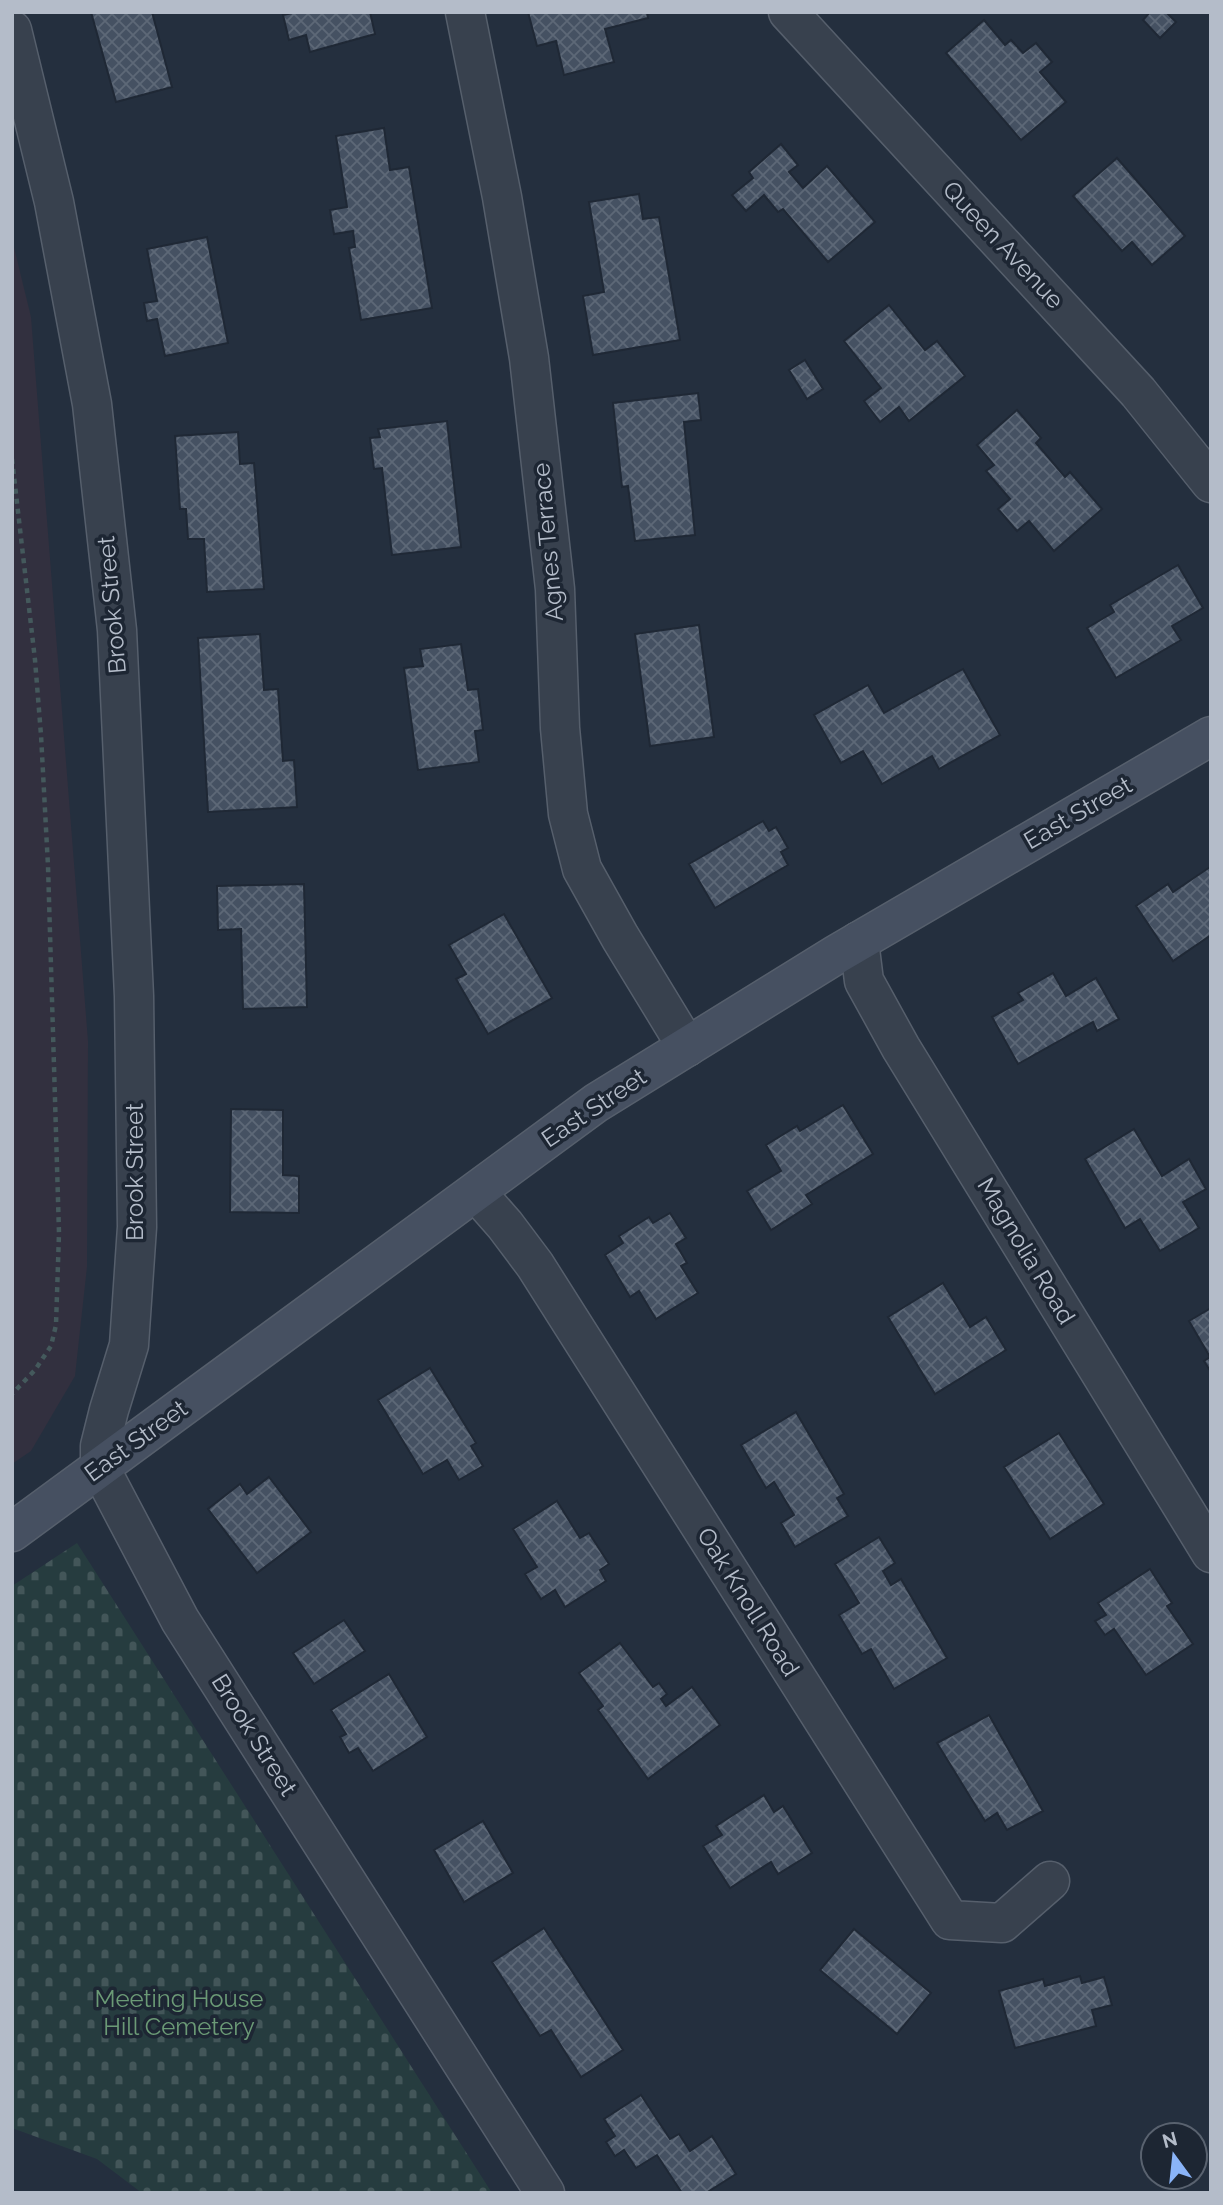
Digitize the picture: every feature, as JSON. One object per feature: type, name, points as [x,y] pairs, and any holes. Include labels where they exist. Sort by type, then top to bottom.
[{"type":"main road","name":"East Street","points":[[12,1532],[596,1103],[859,941],[1211,736]]},
{"type":"street","name":"Agnes Terrace","points":[[465,12],[502,197],[529,358],[555,589],[560,727],[568,814],[582,869],[687,1047]]},
{"type":"street","name":"Queen Avenue","points":[[788,12],[1138,392],[1211,483]]},
{"type":"street","name":"Brook Street","points":[[12,30],[54,202],[92,404],[117,630],[134,996],[137,1227],[129,1345],[100,1446],[100,1468],[180,1620],[545,2193]]},
{"type":"street","name":"Magnolia Road","points":[[859,941],[864,981],[901,1048],[1211,1553]]},
{"type":"street","name":"Oak Knoll Road","points":[[476,1192],[535,1265],[950,1920],[1002,1923],[1050,1881]]},
{"type":"path","points":[[12,459],[41,735],[48,866],[59,1233],[56,1325],[51,1346],[35,1370],[12,1394]]},
{"type":"shaded area","points":[[12,239],[31,317],[88,1041],[87,1267],[75,1376],[31,1451],[12,1464]]},
{"type":"green space","name":"Meeting House Hill Cemetery","points":[[77,1543],[492,2193],[142,2193],[97,2159],[12,2128],[12,1586]]},
{"type":"building","points":[[91,12],[152,12],[172,87],[116,102]]},
{"type":"building","points":[[297,12],[370,12],[375,34],[310,52],[306,35],[289,40],[283,15]]},
{"type":"building","points":[[528,12],[647,12],[648,18],[605,29],[614,62],[564,75],[556,41],[537,46]]},
{"type":"building","points":[[1150,12],[1166,12],[1176,22],[1160,38],[1143,20]]},
{"type":"building","points":[[984,20],[1005,45],[1011,40],[1023,53],[1036,43],[1052,62],[1040,72],[1066,102],[1021,140],[946,53]]},
{"type":"building","points":[[384,128],[390,170],[409,167],[432,308],[361,320],[349,248],[355,247],[353,231],[334,234],[330,210],[347,207],[336,136]]},
{"type":"building","points":[[781,144],[798,165],[789,172],[803,188],[827,166],[875,222],[828,262],[783,209],[778,212],[764,195],[746,211],[732,195],[753,178],[749,172]]},
{"type":"building","points":[[1117,158],[1185,236],[1152,265],[1132,242],[1122,251],[1073,196]]},
{"type":"building","points":[[639,194],[643,219],[659,217],[680,340],[593,355],[583,296],[604,292],[589,202]]},
{"type":"building","points":[[207,237],[228,343],[165,356],[157,319],[147,321],[144,303],[157,301],[147,249]]},
{"type":"building","points":[[889,305],[925,350],[937,341],[965,376],[909,421],[899,407],[880,422],[864,401],[881,388],[844,341]]},
{"type":"building","points":[[805,360],[823,389],[807,399],[789,370]]},
{"type":"building","points":[[698,393],[701,420],[684,422],[695,535],[635,541],[628,486],[622,487],[613,403]]},
{"type":"building","points":[[1017,410],[1041,438],[1036,443],[1065,477],[1070,472],[1102,509],[1054,551],[1029,521],[1017,531],[998,509],[1010,499],[986,471],[994,465],[977,445]]},
{"type":"building","points":[[447,421],[461,547],[392,555],[382,468],[374,469],[370,438],[380,437],[378,429]]},
{"type":"building","points":[[238,432],[240,464],[254,463],[264,589],[207,592],[204,539],[188,539],[186,509],[180,509],[175,436]]},
{"type":"building","points":[[1178,565],[1203,608],[1172,626],[1181,640],[1116,678],[1087,628],[1114,612],[1110,605]]},
{"type":"building","points":[[699,625],[714,737],[650,746],[635,634]]},
{"type":"building","points":[[260,634],[264,690],[278,689],[283,761],[294,760],[297,807],[208,812],[198,638]]},
{"type":"building","points":[[461,644],[468,690],[478,689],[483,730],[475,731],[479,762],[418,770],[404,668],[423,666],[420,649]]},
{"type":"building","points":[[963,669],[1000,735],[939,769],[932,756],[882,784],[863,751],[841,763],[814,715],[868,685],[884,713]]},
{"type":"building","points":[[763,821],[769,831],[776,827],[788,848],[781,852],[788,865],[715,908],[689,864]]},
{"type":"building","points":[[1210,867],[1211,935],[1173,961],[1136,906],[1168,884],[1173,892]]},
{"type":"building","points":[[304,884],[307,1007],[243,1009],[241,929],[218,930],[217,886]]},
{"type":"building","points":[[504,914],[552,998],[488,1034],[456,979],[466,974],[449,945]]},
{"type":"building","points":[[1053,973],[1066,996],[1096,978],[1119,1019],[1097,1031],[1093,1022],[1018,1064],[992,1017],[1023,1000],[1018,993]]},
{"type":"building","points":[[843,1105],[873,1154],[806,1195],[812,1204],[771,1230],[747,1191],[781,1171],[766,1145],[797,1126],[800,1131]]},
{"type":"building","points":[[231,1109],[283,1110],[283,1175],[299,1176],[299,1213],[230,1212]]},
{"type":"building","points":[[1134,1129],[1162,1176],[1189,1159],[1206,1189],[1183,1202],[1199,1228],[1160,1251],[1140,1219],[1125,1228],[1085,1159]]},
{"type":"building","points":[[670,1213],[686,1238],[676,1244],[687,1263],[681,1266],[698,1293],[656,1319],[639,1291],[630,1297],[605,1255],[623,1243],[619,1236],[649,1217],[653,1223]]},
{"type":"building","points":[[943,1283],[970,1327],[986,1317],[1006,1350],[935,1394],[888,1317]]},
{"type":"building","points":[[1211,1308],[1211,1372],[1204,1361],[1210,1357],[1189,1321]]},
{"type":"building","points":[[430,1368],[476,1443],[471,1446],[483,1466],[459,1480],[447,1460],[423,1474],[378,1400]]},
{"type":"building","points":[[796,1412],[844,1494],[837,1498],[848,1516],[795,1547],[781,1523],[794,1515],[774,1482],[766,1488],[741,1445]]},
{"type":"building","points":[[1059,1433],[1104,1504],[1050,1539],[1004,1467]]},
{"type":"building","points":[[269,1477],[311,1532],[257,1573],[208,1509],[240,1484],[247,1494]]},
{"type":"building","points":[[557,1501],[580,1538],[589,1533],[609,1564],[600,1570],[606,1581],[565,1607],[555,1590],[541,1599],[525,1574],[537,1567],[513,1529]]},
{"type":"building","points":[[879,1537],[895,1563],[883,1571],[891,1585],[901,1579],[947,1658],[894,1689],[871,1649],[862,1654],[839,1615],[859,1603],[835,1564]]},
{"type":"building","points":[[1150,1569],[1172,1603],[1167,1606],[1193,1644],[1146,1675],[1114,1629],[1105,1635],[1095,1621],[1106,1615],[1098,1603]]},
{"type":"building","points":[[344,1620],[365,1651],[314,1684],[293,1653]]},
{"type":"building","points":[[620,1643],[653,1687],[659,1683],[667,1694],[661,1699],[666,1706],[692,1687],[720,1725],[648,1779],[598,1710],[603,1706],[579,1673]]},
{"type":"building","points":[[389,1674],[427,1737],[373,1771],[358,1748],[349,1753],[340,1737],[346,1734],[331,1710]]},
{"type":"building","points":[[989,1715],[1043,1811],[1007,1830],[997,1813],[985,1821],[937,1743]]},
{"type":"building","points":[[764,1795],[774,1812],[783,1806],[812,1853],[778,1874],[771,1862],[730,1888],[703,1846],[722,1835],[716,1826]]},
{"type":"building","points":[[483,1821],[513,1873],[464,1902],[434,1850]]},
{"type":"building","points":[[544,1928],[623,2050],[581,2077],[551,2030],[540,2036],[492,1962]]},
{"type":"building","points":[[854,1929],[931,1993],[897,2034],[820,1970]]},
{"type":"building","points":[[1080,1976],[1082,1983],[1104,1977],[1112,2005],[1092,2010],[1096,2026],[1015,2048],[999,1991],[1043,1979],[1045,1986]]},
{"type":"building","points":[[641,2095],[670,2139],[679,2134],[690,2151],[712,2136],[736,2174],[706,2193],[682,2193],[657,2155],[636,2168],[624,2150],[615,2156],[606,2142],[615,2136],[604,2119]]}]
